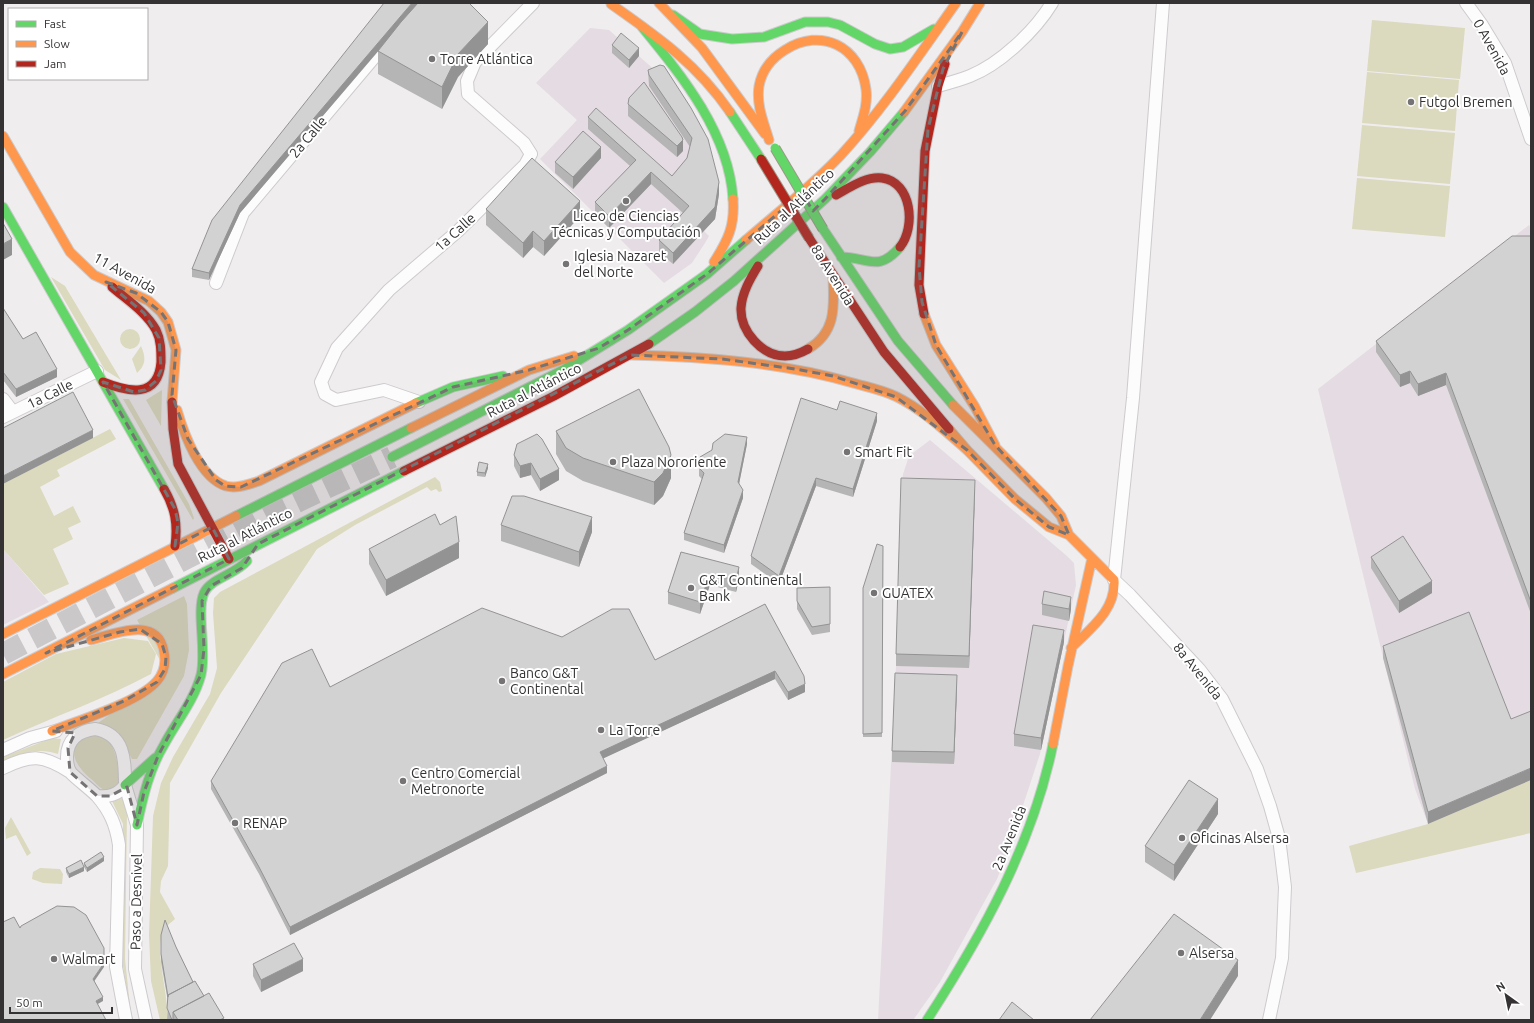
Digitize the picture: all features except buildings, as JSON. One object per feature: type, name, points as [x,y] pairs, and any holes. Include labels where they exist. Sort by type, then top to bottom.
[{"type":"main road","name":"8a Avenida","points":[[659,3],[673,15],[725,78],[775,148],[823,229],[898,341],[944,396],[995,445],[1061,516],[1069,535],[1114,580]]},
{"type":"main road","name":"Ruta al Atlántico","points":[[392,457],[563,370],[656,310],[707,274],[816,180],[857,137],[881,109],[956,3]]},
{"type":"main road","name":"Ruta al Atlántico","points":[[3,674],[228,559],[430,459],[630,355],[695,312],[825,199],[870,152],[905,110],[962,32],[980,3]]},
{"type":"main road","name":"8a Avenida","points":[[610,4],[660,38],[686,59],[708,82],[761,159],[833,277],[884,352],[967,450],[1014,499],[1049,527],[1069,535]]},
{"type":"main road","points":[[673,15],[700,34],[732,40],[764,37],[805,22],[828,22],[840,25],[875,44],[890,49],[903,47],[943,23]]},
{"type":"main road","points":[[642,27],[667,57],[697,101],[723,150],[732,177],[734,188],[734,210],[728,239],[707,274]]},
{"type":"main road","points":[[962,32],[943,69],[938,86],[925,151],[919,267],[922,302],[936,345],[947,365],[975,407],[995,445]]},
{"type":"main road","points":[[769,140],[759,106],[759,87],[762,73],[773,59],[787,47],[814,38],[836,43],[850,54],[858,63],[866,89],[866,109],[857,137]]},
{"type":"main road","name":"11 Avenida","points":[[3,136],[70,252],[94,275],[106,282],[150,300],[168,322],[176,350],[172,395],[173,429],[178,464],[228,559]]},
{"type":"main road","points":[[825,199],[869,180],[881,178],[890,179],[898,183],[906,199],[909,222],[906,238],[899,250],[890,258],[878,263],[867,263],[856,258],[841,257]]},
{"type":"main road","points":[[3,207],[174,509],[178,524],[175,546]]},
{"type":"main road","points":[[765,252],[749,280],[741,309],[744,323],[752,338],[759,346],[771,352],[786,356],[799,354],[811,348],[821,339],[830,324],[834,309],[833,277]]},
{"type":"main road","points":[[103,382],[127,391],[145,390],[156,381],[161,370],[161,350],[155,327],[144,313],[128,303],[106,282]]},
{"type":"main road","name":"Ruta al Atlántico","points":[[3,634],[212,527],[529,370],[599,348]]},
{"type":"main road","points":[[630,355],[722,359],[833,376],[896,397],[923,414],[967,450]]},
{"type":"main road","points":[[172,395],[188,439],[204,468],[216,480],[225,486],[241,487],[259,481],[418,402],[453,387],[529,370]]},
{"type":"main road","points":[[137,825],[144,792],[158,756],[183,714],[201,675],[204,649],[202,601],[205,592],[211,586],[242,568],[258,544]]},
{"type":"main road","name":"2a Avenida","points":[[927,1020],[961,967],[990,914],[1012,870],[1030,826],[1045,781],[1071,648],[1092,558]]},
{"type":"main road","points":[[1071,648],[1111,606],[1116,589],[1114,580]]},
{"type":"main road","points":[[46,653],[120,632],[140,629],[152,635],[162,644],[166,657],[165,669],[157,682],[143,691],[52,731]]},
{"type":"main road","points":[[81,733],[98,712]]},
{"type":"main road","points":[[125,785],[158,756]]},
{"type":"street","name":"1a Calle","points":[[418,402],[384,390],[336,400],[325,394],[321,382],[337,348],[389,290],[458,231],[525,165],[531,154],[524,143],[468,94],[467,81],[475,62],[533,3]]},
{"type":"street","points":[[938,86],[970,76],[989,67],[1004,56],[1030,31],[1052,3]]},
{"type":"street","points":[[1114,580],[1133,398],[1163,3]]},
{"type":"street","name":"0 Avenida","points":[[1466,3],[1482,25],[1505,63],[1531,139]]},
{"type":"street","name":"2a Calle","points":[[216,283],[243,213],[394,34]]},
{"type":"street","name":"1a Calle","points":[[8,415],[97,371]]},
{"type":"street","points":[[3,399],[8,415]]},
{"type":"street","name":"8a Avenida","points":[[1114,580],[1130,595],[1199,669],[1222,699],[1237,727],[1270,806],[1279,838],[1285,887],[1282,958],[1269,1020]]},
{"type":"street","points":[[3,768],[31,757],[53,761],[70,772],[98,796],[110,796],[115,794],[125,785],[122,750],[116,739],[107,732],[95,729],[81,733],[74,738],[68,748],[67,759],[70,772]]},
{"type":"street","points":[[3,750],[52,731],[81,733]]},
{"type":"street","name":"Paso a Desnivel","points":[[125,785],[137,825],[135,969],[146,1020]]},
{"type":"street","name":"Paso a Desnivel","points":[[98,796],[111,814],[117,830],[119,845],[116,967],[126,1020]]},
{"type":"highlighted area","points":[[962,32],[943,69],[928,129],[919,267],[922,302],[936,345],[995,445],[1061,516],[1069,535],[1049,527],[1015,499],[967,450],[896,397],[833,376],[795,369],[722,359],[630,355],[258,544],[242,568],[211,586],[202,601],[204,649],[201,675],[158,756],[144,792],[137,825],[127,787],[110,796],[97,796],[70,772],[68,748],[75,733],[52,731],[124,701],[157,682],[165,669],[166,657],[162,644],[140,629],[120,632],[46,653],[229,559],[212,527],[175,546],[178,523],[175,509],[103,382],[134,392],[145,390],[156,381],[161,370],[159,338],[144,313],[106,282],[136,293],[161,312],[168,322],[176,350],[172,395],[188,439],[216,480],[225,486],[241,487],[453,387],[529,370],[599,348],[628,330],[707,274],[802,193],[813,211],[905,111]]},
{"type":"shaded area","points":[[1372,20],[1465,28],[1460,79],[1367,71]]},
{"type":"shaded area","points":[[590,28],[609,30],[664,78],[719,194],[715,219],[703,230],[709,236],[705,243],[692,263],[664,283],[540,159],[577,120],[536,83]]},
{"type":"shaded area","name":"Futgol Bremen","points":[[1367,72],[1459,80],[1455,131],[1362,123]]},
{"type":"shaded area","points":[[1362,125],[1455,133],[1450,184],[1357,176]]},
{"type":"shaded area","points":[[1357,178],[1450,186],[1445,237],[1352,229]]},
{"type":"shaded area","points":[[1529,225],[1531,229],[1531,780],[1428,824],[1415,789],[1318,389]]},
{"type":"shaded area","points":[[51,277],[65,286],[121,380],[105,370]]},
{"type":"shaded area","points":[[126,329],[134,329],[140,335],[140,343],[134,349],[126,349],[120,343],[120,335]]},
{"type":"shaded area","points":[[141,346],[144,354],[144,364],[137,373],[132,359]]},
{"type":"shaded area","points":[[162,390],[161,426],[146,400]]},
{"type":"shaded area","points":[[123,399],[129,399],[189,504],[194,518],[193,520]]},
{"type":"shaded area","points":[[110,429],[116,439],[57,470],[60,476],[40,487],[54,516],[73,506],[81,522],[68,528],[73,539],[53,549],[69,584],[44,595],[3,549],[3,484]]},
{"type":"shaded area","points":[[930,440],[1067,556],[1074,563],[1076,585],[1040,754],[1006,857],[997,879],[940,982],[913,1020],[878,1020],[896,666],[901,489],[903,474],[909,456]]},
{"type":"shaded area","points":[[435,477],[440,482],[442,491],[439,492],[436,489],[431,491],[427,487],[355,525],[317,549],[221,693],[170,783],[168,866],[161,881],[160,892],[175,919],[165,928],[161,937],[160,948],[167,1020],[160,1020],[151,981],[149,935],[153,816],[161,783],[173,757],[210,694],[217,668],[213,613],[214,598],[220,592]]},
{"type":"shaded area","points":[[3,549],[49,602],[3,625]]},
{"type":"shaded area","points":[[184,596],[187,604],[189,650],[184,676],[137,759],[132,759],[118,732],[98,723],[168,674],[137,620]]},
{"type":"shaded area","points":[[124,638],[148,641],[156,654],[151,674],[115,692],[3,740],[3,682],[56,654]]},
{"type":"shaded area","points":[[94,735],[104,737],[108,740],[116,757],[119,782],[110,789],[106,790],[98,786],[76,761],[74,754],[78,743]]},
{"type":"shaded area","points":[[52,738],[61,739],[58,754],[37,751],[3,761],[3,757]]},
{"type":"shaded area","points":[[1531,780],[1531,833],[1356,873],[1349,846],[1428,824]]},
{"type":"shaded area","points":[[120,796],[124,798],[127,812],[125,959],[133,1020],[132,1020],[122,960],[123,824],[112,801]]},
{"type":"shaded area","points":[[11,817],[31,853],[27,856],[16,835],[6,839],[5,828]]},
{"type":"shaded area","points":[[40,868],[60,869],[63,874],[62,884],[43,883],[32,879],[33,872]]},
{"type":"tunnel","points":[[3,654],[273,513],[392,457]]},
{"type":"traffic: fast","points":[[673,15],[700,34],[732,39],[764,37],[805,22],[828,22],[840,25],[875,44],[890,49],[903,47],[934,29]]},
{"type":"traffic: fast","points":[[642,27],[673,65],[713,128],[723,151],[730,175],[733,199]]},
{"type":"traffic: fast","points":[[730,112],[761,159]]},
{"type":"traffic: fast","points":[[649,344],[695,312],[734,281],[825,199],[870,152],[904,112]]},
{"type":"traffic: fast","points":[[775,148],[823,229]]},
{"type":"traffic: fast","points":[[3,207],[164,489]]},
{"type":"traffic: fast","points":[[823,229],[898,341],[953,405]]},
{"type":"traffic: fast","points":[[392,457],[563,370],[628,330],[707,274],[746,240]]},
{"type":"traffic: fast","points":[[841,257],[879,262],[885,260],[900,247]]},
{"type":"traffic: fast","points":[[416,403],[453,387],[503,376]]},
{"type":"traffic: fast","points":[[236,516],[411,428]]},
{"type":"traffic: fast","points":[[173,588],[404,471]]},
{"type":"traffic: fast","points":[[137,825],[144,794],[154,764],[194,694],[201,675],[203,666],[201,610],[204,593],[207,588],[217,580],[236,570],[247,561]]},
{"type":"traffic: fast","points":[[927,1020],[986,922],[1019,853],[1033,817],[1053,744]]},
{"type":"traffic: fast","points":[[125,785],[155,758]]},
{"type":"traffic: slow","points":[[659,3],[702,48],[765,134]]},
{"type":"traffic: slow","points":[[746,240],[807,188],[857,137],[887,100],[956,3]]},
{"type":"traffic: slow","points":[[904,112],[962,32],[980,3]]},
{"type":"traffic: slow","points":[[611,4],[676,52],[704,80],[730,112]]},
{"type":"traffic: slow","points":[[769,140],[761,114],[758,93],[762,75],[768,65],[780,53],[799,43],[812,40],[825,41],[837,45],[847,52],[856,62],[862,74],[866,89],[865,110],[859,131]]},
{"type":"traffic: slow","points":[[3,136],[70,252],[94,275],[149,301],[161,312],[168,322],[176,350],[172,402]]},
{"type":"traffic: slow","points":[[714,262],[730,232],[733,217],[733,199]]},
{"type":"traffic: slow","points":[[808,349],[824,335],[829,326],[832,317],[834,298],[833,277]]},
{"type":"traffic: slow","points":[[924,314],[936,345],[975,407],[995,445]]},
{"type":"traffic: slow","points":[[630,355],[687,357],[770,365],[826,376],[886,392],[916,408],[934,421],[967,450]]},
{"type":"traffic: slow","points":[[411,428],[529,370],[574,356]]},
{"type":"traffic: slow","points":[[177,410],[194,454],[201,465],[208,474],[217,481],[226,486],[234,487],[259,481],[416,403]]},
{"type":"traffic: slow","points":[[953,405],[1046,498],[1061,516],[1069,535],[1114,580],[1114,591],[1107,609],[1094,626],[1071,648]]},
{"type":"traffic: slow","points":[[949,429],[967,450],[1015,499],[1049,527],[1069,535]]},
{"type":"traffic: slow","points":[[3,634],[236,516]]},
{"type":"traffic: slow","points":[[1053,744],[1068,666],[1092,558]]},
{"type":"traffic: slow","points":[[3,674],[173,588]]},
{"type":"traffic: slow","points":[[52,731],[123,704],[136,697],[157,681],[163,671],[165,660],[160,641],[153,634],[144,630],[123,631],[91,640]]},
{"type":"traffic: jam","points":[[924,314],[919,285],[925,151],[938,86],[945,64]]},
{"type":"traffic: jam","points":[[761,159],[809,238]]},
{"type":"traffic: jam","points":[[836,195],[858,183],[870,179],[882,178],[892,181],[900,188],[905,196],[908,206],[908,228],[900,247]]},
{"type":"traffic: jam","points":[[809,238],[884,352],[949,429]]},
{"type":"traffic: jam","points":[[758,266],[747,286],[741,308],[744,325],[748,333],[761,347],[776,355],[791,355],[808,349]]},
{"type":"traffic: jam","points":[[103,382],[122,388],[140,390],[148,387],[154,382],[159,374],[161,362],[161,350],[156,330],[136,307],[112,287]]},
{"type":"traffic: jam","points":[[404,471],[554,396],[649,344]]},
{"type":"traffic: jam","points":[[172,402],[173,429],[178,464],[229,559]]},
{"type":"traffic: jam","points":[[164,489],[171,503],[175,516],[175,546]]},
{"type":"place","name":"Torre Atlántica","points":[[432,59]]},
{"type":"place","name":"Futgol Bremen","points":[[1411,102]]},
{"type":"place","name":"Liceo de Ciencias Técnicas y Computación","points":[[626,201]]},
{"type":"place","name":"Iglesia Nazaret del Norte","points":[[566,264]]},
{"type":"place","name":"Smart Fit","points":[[847,452]]},
{"type":"place","name":"Plaza Nororiente","points":[[613,462]]},
{"type":"place","name":"G&T Continental Bank","points":[[691,588]]},
{"type":"place","name":"GUATEX","points":[[874,593]]},
{"type":"place","name":"Banco G&T Continental","points":[[502,681]]},
{"type":"place","name":"La Torre","points":[[601,730]]},
{"type":"place","name":"Centro Comercial Metronorte","points":[[403,781]]},
{"type":"place","name":"RENAP","points":[[235,823]]},
{"type":"place","name":"Oficinas Alsersa","points":[[1182,838]]},
{"type":"place","name":"Alsersa","points":[[1181,953]]},
{"type":"place","name":"Walmart","points":[[54,959]]}]
